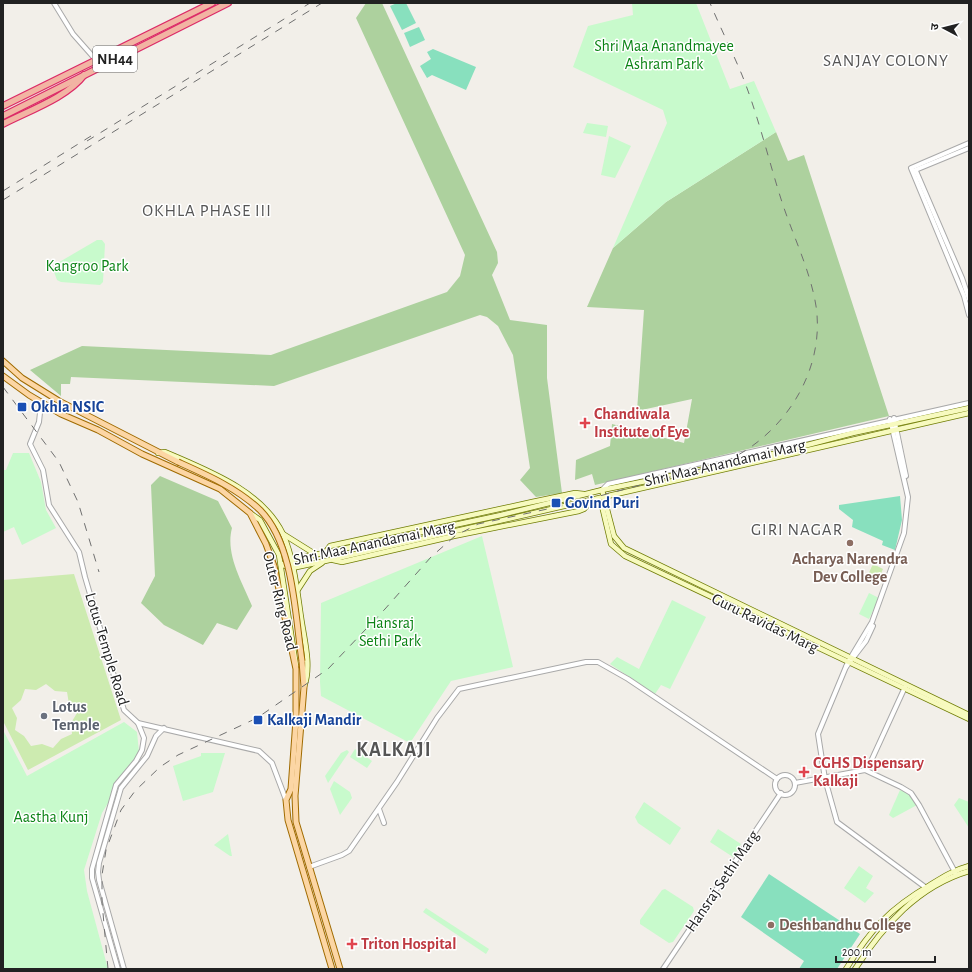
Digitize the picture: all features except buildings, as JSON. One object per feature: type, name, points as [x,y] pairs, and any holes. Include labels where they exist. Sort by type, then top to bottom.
[{"type":"highway","name":"NH44","points":[[3,106],[212,3]]},
{"type":"highway","name":"NH44","points":[[3,116],[228,3]]},
{"type":"highway","points":[[3,124],[68,90],[78,83],[85,74]]},
{"type":"main road","points":[[3,361],[22,378],[46,394],[158,453],[216,479],[245,498],[260,511],[278,536],[284,552],[290,580],[302,661],[304,687],[295,808],[296,822],[340,969]]},
{"type":"main road","name":"Outer Ring Road","points":[[3,376],[41,403],[142,454],[220,489],[250,513],[266,544],[274,566],[296,669],[296,720],[291,788],[286,801],[291,837],[332,969]]},
{"type":"main road","name":"Shri Maa Anandamai Marg","points":[[281,565],[292,568],[536,512],[605,498],[969,408]]},
{"type":"main road","name":"Shri Maa Anandamai Marg","points":[[281,565],[291,560],[325,553],[330,546],[575,493],[586,494],[754,459],[853,433],[969,413]]},
{"type":"main road","points":[[158,453],[165,452],[238,486],[265,510],[283,534],[316,555]]},
{"type":"main road","name":"Guru Ravidas Marg","points":[[602,490],[614,536],[624,548],[849,662]]},
{"type":"main road","points":[[330,560],[342,562],[454,536],[579,512],[584,510],[591,501]]},
{"type":"main road","name":"Guru Ravidas Marg","points":[[591,501],[602,506],[609,539],[618,552],[849,662],[969,715]]},
{"type":"main road","points":[[250,513],[260,520],[279,555],[297,658],[296,669]]},
{"type":"main road","points":[[269,535],[277,535],[279,529]]},
{"type":"main road","points":[[283,534],[291,560],[297,591],[307,659],[307,680],[304,687]]},
{"type":"main road","points":[[297,591],[310,571],[325,561]]},
{"type":"main road","points":[[288,610],[296,607],[300,611]]},
{"type":"main road","name":"Guru Ravidas Marg","points":[[906,687],[969,719]]},
{"type":"main road","points":[[846,969],[876,926],[909,897],[925,887],[969,866]]},
{"type":"main road","points":[[855,969],[872,944],[897,914],[955,872],[969,872]]},
{"type":"street","points":[[54,3],[73,34],[96,60]]},
{"type":"street","points":[[914,170],[969,143]]},
{"type":"street","points":[[914,170],[969,148]]},
{"type":"street","points":[[914,170],[962,278],[969,299]]},
{"type":"street","points":[[914,170],[966,304],[969,316]]},
{"type":"street","name":"Lotus Temple Road","points":[[41,403],[41,413],[31,441],[31,448],[44,470],[49,505],[74,543],[82,560],[85,577],[121,703],[128,715],[138,722],[259,751],[272,763],[286,801]]},
{"type":"street","points":[[602,490],[608,484],[892,419],[969,403]]},
{"type":"street","points":[[938,409],[939,415]]},
{"type":"street","points":[[892,419],[910,494],[910,507],[905,535],[883,598],[869,629],[849,662],[818,732],[825,779],[835,817],[839,824],[925,887]]},
{"type":"street","points":[[852,428],[853,433]]},
{"type":"street","points":[[309,867],[347,853],[379,808],[437,718],[459,689],[586,662],[598,662],[628,679],[778,779]]},
{"type":"street","points":[[867,770],[906,687]]},
{"type":"street","points":[[118,969],[92,878],[92,869],[116,784],[136,761],[142,750],[144,738],[138,722]]},
{"type":"street","points":[[124,969],[99,880],[99,863],[121,788],[147,756],[156,736],[164,728]]},
{"type":"street","points":[[795,783],[825,779],[867,770],[911,793],[955,872]]},
{"type":"street","points":[[788,775],[795,783],[790,792],[787,794],[781,793],[776,787],[780,776],[788,775]]},
{"type":"street","name":"Hansraj Sethi Marg","points":[[663,969],[781,793]]},
{"type":"street","points":[[379,808],[384,823]]},
{"type":"green space","points":[[366,3],[382,3],[497,252],[498,263],[492,275],[510,320],[547,325],[547,378],[562,493],[536,497],[520,480],[530,468],[513,355],[498,326],[487,317],[480,315],[274,386],[71,377],[70,384],[61,384],[61,396],[30,370],[82,346],[271,355],[447,292],[460,276],[465,255],[356,18]]},
{"type":"green space","points":[[397,3],[406,3],[416,23],[402,30],[390,6]]},
{"type":"green space","name":"Shri Maa Anandmayee Ashram Park","points":[[632,3],[696,3],[730,89],[754,81],[776,132],[666,202],[613,248],[667,123],[663,110],[573,67],[588,26],[633,15]]},
{"type":"green space","points":[[419,27],[425,40],[410,47],[404,33]]},
{"type":"green space","points":[[433,49],[476,67],[466,90],[432,75],[427,78],[420,66],[431,59],[427,52]]},
{"type":"green space","points":[[587,123],[608,126],[606,137],[583,133]]},
{"type":"green space","points":[[776,132],[788,161],[804,155],[889,416],[595,485],[592,474],[575,480],[576,460],[610,446],[612,424],[684,443],[692,399],[637,411],[644,310],[587,307],[613,248],[666,202]]},
{"type":"green space","points":[[609,136],[631,146],[615,178],[601,175]]},
{"type":"green space","name":"Kangroo Park","points":[[97,240],[102,240],[105,244],[103,282],[100,285],[61,282],[57,280],[54,272],[56,264]]},
{"type":"green space","points":[[13,453],[29,453],[41,482],[46,510],[56,528],[22,545],[14,527],[3,532],[3,470],[6,470]]},
{"type":"green space","points":[[160,476],[218,501],[232,528],[230,538],[233,558],[239,578],[252,606],[237,630],[217,623],[203,645],[164,625],[141,603],[155,576],[151,485]]},
{"type":"green space","points":[[900,496],[902,520],[895,550],[882,545],[883,541],[852,527],[853,520],[839,509],[839,505]]},
{"type":"green space","name":"Hansraj Sethi Park","points":[[482,536],[513,667],[451,681],[410,743],[321,696],[321,603]]},
{"type":"green space","points":[[873,564],[883,569],[876,584],[866,579]]},
{"type":"green space","points":[[74,574],[121,720],[28,770],[3,721],[3,580]],"holes":[[[46,684],[55,691],[67,692],[69,704],[77,713],[71,723],[72,734],[61,739],[53,748],[42,744],[31,746],[24,736],[15,730],[17,718],[12,708],[21,700],[25,689],[36,690]]]},
{"type":"green space","points":[[869,593],[879,598],[869,619],[859,614]]},
{"type":"green space","points":[[672,600],[706,617],[670,689],[661,685],[655,694],[610,664],[617,657],[639,669]]},
{"type":"green space","name":"Aastha Kunj","points":[[124,722],[137,732],[139,752],[102,813],[84,870],[87,891],[108,969],[3,969],[3,730],[27,776]]},
{"type":"green space","points":[[355,749],[372,761],[367,768],[350,757]]},
{"type":"green space","points":[[347,750],[349,752],[328,783],[325,776],[341,753]]},
{"type":"green space","points":[[201,753],[225,753],[213,792],[183,801],[173,766],[201,756]]},
{"type":"green space","points":[[334,781],[350,792],[352,798],[340,815],[330,789]]},
{"type":"green space","points":[[900,790],[911,794],[917,805],[893,818],[889,815]]},
{"type":"green space","points":[[959,798],[969,802],[969,828],[954,805]]},
{"type":"green space","points":[[644,802],[681,828],[670,845],[638,823],[635,817]]},
{"type":"green space","points":[[718,829],[741,844],[733,857],[710,842]]},
{"type":"green space","points":[[228,834],[232,856],[214,845]]},
{"type":"green space","points":[[859,866],[873,876],[866,888],[874,893],[865,903],[844,888]]},
{"type":"green space","points":[[769,874],[860,934],[837,969],[799,969],[804,961],[741,917]]},
{"type":"green space","points":[[665,889],[693,907],[694,911],[673,942],[669,943],[640,924],[640,920],[662,890]]},
{"type":"green space","points":[[426,908],[489,949],[486,954],[423,912]]},
{"type":"railway","points":[[87,141],[310,3]]},
{"type":"railway","points":[[3,200],[322,3]]},
{"type":"railway","points":[[108,969],[102,902],[102,875],[106,850],[121,810],[135,791],[160,767],[178,755],[257,718],[328,669],[385,609],[431,557],[455,536],[478,524],[566,505],[719,464],[741,453],[762,439],[780,421],[794,401],[806,379],[814,356],[817,331],[816,306],[810,279],[785,212],[748,90],[710,3]]},
{"type":"railway","points":[[3,191],[91,136]]},
{"type":"railway","points":[[3,387],[59,462],[78,502],[99,572]]},
{"type":"place","name":"Okhla NSIC","points":[[22,407]]},
{"type":"place","name":"Chandiwala Institute of Eye","points":[[585,423]]},
{"type":"place","name":"Govind Puri","points":[[556,503]]},
{"type":"place","name":"Acharya Narendra Dev College","points":[[850,543]]},
{"type":"place","name":"Lotus Temple","points":[[44,716]]},
{"type":"place","name":"Kalkaji Mandir","points":[[258,720]]},
{"type":"place","name":"CGHS Dispensary Kalkaji","points":[[804,772]]},
{"type":"place","name":"Deshbandhu College","points":[[771,925]]},
{"type":"place","name":"Triton Hospital","points":[[352,944]]},
{"type":"district","name":"SANJAY COLONY","points":[[886,60]]},
{"type":"district","name":"OKHLA PHASE III","points":[[207,210]]},
{"type":"district","name":"GIRI NAGAR","points":[[797,529]]},
{"type":"district","name":"KALKAJI","points":[[394,750]]}]
